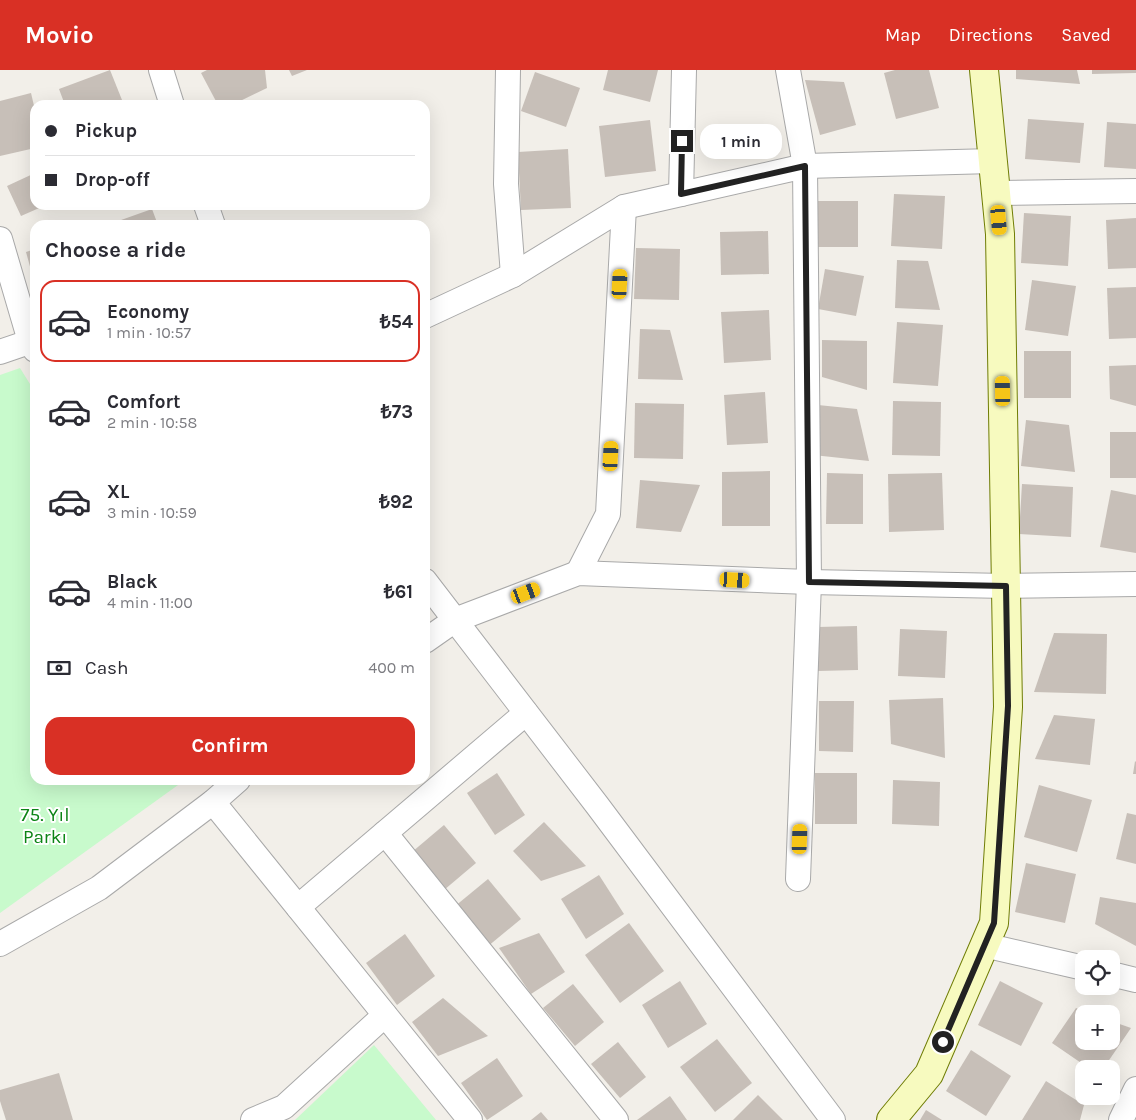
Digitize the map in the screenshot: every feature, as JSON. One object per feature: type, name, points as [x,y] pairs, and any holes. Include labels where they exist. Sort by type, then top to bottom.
[{"type":"street","points":[[160,70],[170,100]]},
{"type":"street","points":[[508,70],[506,184],[513,275]]},
{"type":"street","points":[[681,194],[684,70]]},
{"type":"street","points":[[788,70],[805,166],[809,582],[798,879]]},
{"type":"street","points":[[891,1120],[929,1074],[994,923],[1008,706],[1000,234],[984,70]]},
{"type":"street","points":[[430,314],[513,275],[624,207],[805,166],[993,161]]},
{"type":"street","points":[[996,193],[1136,191]]},
{"type":"street","points":[[578,573],[608,514],[624,207]]},
{"type":"street","points":[[0,239],[30,334]]},
{"type":"street","points":[[0,352],[30,345]]},
{"type":"street","points":[[430,638],[455,620],[578,573],[809,582],[1006,586],[1136,584]]},
{"type":"street","points":[[430,587],[603,813],[833,1120]]},
{"type":"street","points":[[298,907],[526,713]]},
{"type":"street","points":[[0,944],[99,888],[213,802],[232,785]]},
{"type":"street","points":[[213,802],[470,1120]]},
{"type":"street","points":[[385,833],[616,1120]]},
{"type":"street","points":[[984,945],[1075,966]]},
{"type":"street","points":[[1120,976],[1136,980]]},
{"type":"street","points":[[266,1118],[284,1107],[385,1015]]},
{"type":"street","points":[[1121,1120],[1136,1089]]},
{"type":"green space","name":"75. Yıl Parkı","points":[[20,368],[30,384],[30,785],[178,785],[0,913],[0,375]]},
{"type":"green space","points":[[374,1045],[436,1120],[295,1120]]},
{"type":"building","points":[[110,70],[122,100],[63,100],[59,89]]},
{"type":"building","points":[[207,70],[265,70],[267,88],[242,100],[215,100],[201,73]]},
{"type":"building","points":[[289,70],[307,70],[292,76]]},
{"type":"building","points":[[608,70],[658,70],[650,102],[603,90]]},
{"type":"building","points":[[895,70],[929,70],[939,108],[896,119],[884,73]]},
{"type":"building","points":[[1016,70],[1077,70],[1080,84],[1016,79]]},
{"type":"building","points":[[1092,70],[1136,70],[1136,73],[1092,74]]},
{"type":"building","points":[[535,72],[580,88],[566,127],[521,111]]},
{"type":"building","points":[[805,80],[844,82],[856,125],[820,135]]},
{"type":"building","points":[[31,93],[33,100],[30,100],[30,149],[0,156],[0,101]]},
{"type":"building","points":[[1028,119],[1084,123],[1080,163],[1025,159]]},
{"type":"building","points":[[650,120],[656,171],[605,177],[599,126]]},
{"type":"building","points":[[1107,122],[1136,124],[1136,169],[1104,167]]},
{"type":"building","points":[[568,149],[571,208],[521,210],[518,152]]},
{"type":"building","points":[[30,175],[30,210],[35,210],[21,216],[7,186]]},
{"type":"building","points":[[894,194],[945,196],[942,249],[891,246]]},
{"type":"building","points":[[817,201],[858,201],[858,247],[817,247]]},
{"type":"building","points":[[152,210],[156,220],[121,220]]},
{"type":"building","points":[[1024,213],[1071,216],[1068,266],[1021,263]]},
{"type":"building","points":[[1136,218],[1136,268],[1108,269],[1106,220]]},
{"type":"building","points":[[768,231],[769,274],[721,275],[720,232]]},
{"type":"building","points":[[636,248],[680,249],[679,300],[634,299]]},
{"type":"building","points":[[30,251],[30,266],[26,252]]},
{"type":"building","points":[[897,260],[928,261],[940,310],[895,308]]},
{"type":"building","points":[[825,269],[864,276],[856,316],[818,309]]},
{"type":"building","points":[[1032,280],[1076,286],[1068,336],[1025,330]]},
{"type":"building","points":[[1136,287],[1136,338],[1109,339],[1107,288]]},
{"type":"building","points":[[769,310],[771,360],[724,363],[721,312]]},
{"type":"building","points":[[897,322],[943,325],[938,386],[893,383]]},
{"type":"building","points":[[640,329],[670,330],[683,380],[638,379]]},
{"type":"building","points":[[822,340],[867,341],[867,390],[822,377]]},
{"type":"building","points":[[1024,351],[1071,351],[1071,398],[1024,398]]},
{"type":"building","points":[[1136,365],[1136,406],[1110,399],[1109,366]]},
{"type":"building","points":[[765,392],[768,443],[727,445],[724,395]]},
{"type":"building","points":[[893,401],[941,402],[940,456],[892,455]]},
{"type":"building","points":[[635,403],[684,404],[683,459],[634,458]]},
{"type":"building","points":[[818,405],[857,409],[869,461],[813,455]]},
{"type":"building","points":[[1026,420],[1069,425],[1075,472],[1021,466]]},
{"type":"building","points":[[1110,432],[1136,432],[1136,478],[1110,478]]},
{"type":"building","points":[[770,471],[770,526],[722,526],[722,472]]},
{"type":"building","points":[[827,473],[863,474],[863,524],[826,524]]},
{"type":"building","points":[[942,473],[944,530],[889,532],[888,474]]},
{"type":"building","points":[[640,480],[700,485],[681,532],[636,528]]},
{"type":"building","points":[[1022,484],[1073,487],[1071,537],[1019,534]]},
{"type":"building","points":[[1111,490],[1136,495],[1136,553],[1100,547]]},
{"type":"building","points":[[857,626],[858,670],[818,671],[818,627]]},
{"type":"building","points":[[900,629],[947,631],[945,678],[898,676]]},
{"type":"building","points":[[1054,633],[1107,634],[1106,694],[1034,692]]},
{"type":"building","points":[[943,698],[945,758],[891,744],[889,700]]},
{"type":"building","points":[[819,701],[854,701],[853,752],[819,751]]},
{"type":"building","points":[[1054,715],[1095,719],[1090,765],[1035,759]]},
{"type":"building","points":[[1135,761],[1136,774],[1133,774]]},
{"type":"building","points":[[497,773],[525,815],[495,835],[467,793]]},
{"type":"building","points":[[815,773],[857,773],[857,824],[815,824]]},
{"type":"building","points":[[893,780],[940,782],[939,826],[892,824]]},
{"type":"building","points":[[1039,785],[1092,800],[1077,852],[1024,837]]},
{"type":"building","points":[[1127,813],[1136,815],[1136,864],[1116,859]]},
{"type":"building","points":[[544,822],[586,866],[541,881],[513,851]]},
{"type":"building","points":[[444,825],[476,863],[444,890],[412,852]]},
{"type":"building","points":[[1026,863],[1076,874],[1065,923],[1015,912]]},
{"type":"building","points":[[599,875],[624,914],[586,939],[561,899]]},
{"type":"building","points":[[488,879],[521,919],[487,947],[454,907]]},
{"type":"building","points":[[1100,897],[1136,903],[1136,946],[1095,924]]},
{"type":"building","points":[[629,923],[664,971],[620,1003],[585,955]]},
{"type":"building","points":[[539,933],[565,972],[531,994],[499,948]]},
{"type":"building","points":[[405,934],[435,976],[397,1005],[366,963]]},
{"type":"building","points":[[680,981],[707,1024],[668,1048],[642,1005]]},
{"type":"building","points":[[1000,981],[1043,1003],[1021,1046],[978,1025]]},
{"type":"building","points":[[573,984],[604,1022],[575,1046],[543,1008]]},
{"type":"building","points":[[443,998],[488,1036],[438,1056],[412,1022]]},
{"type":"building","points":[[1075,1009],[1075,1050],[1116,1050],[1109,1060],[1077,1060],[1052,1043]]},
{"type":"building","points":[[1120,1024],[1131,1028],[1120,1044]]},
{"type":"building","points":[[717,1039],[752,1083],[715,1112],[680,1067]]},
{"type":"building","points":[[618,1042],[646,1077],[620,1098],[591,1064]]},
{"type":"building","points":[[971,1050],[1011,1076],[986,1116],[946,1091]]},
{"type":"building","points":[[497,1058],[523,1096],[487,1120],[461,1083]]},
{"type":"building","points":[[59,1073],[73,1120],[6,1120],[0,1101],[0,1090]]},
{"type":"building","points":[[1046,1081],[1075,1099],[1075,1105],[1084,1105],[1080,1120],[1022,1120]]},
{"type":"building","points":[[758,1095],[783,1120],[733,1120]]},
{"type":"building","points":[[670,1096],[687,1120],[637,1120]]},
{"type":"building","points":[[926,1110],[942,1120],[920,1120]]},
{"type":"building","points":[[541,1112],[548,1120],[531,1120]]},
{"type":"route","points":[[682,141],[681,194],[805,166],[809,582],[1006,586],[1008,706],[994,923],[943,1042]]}]
